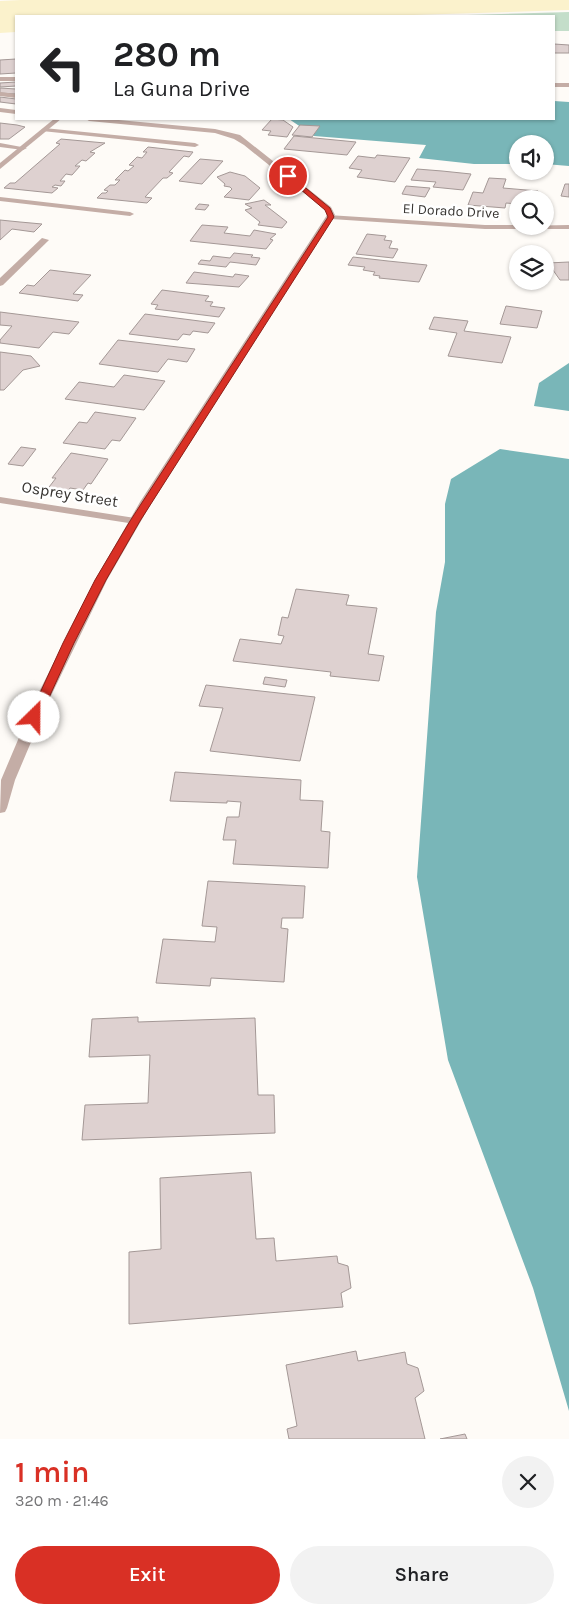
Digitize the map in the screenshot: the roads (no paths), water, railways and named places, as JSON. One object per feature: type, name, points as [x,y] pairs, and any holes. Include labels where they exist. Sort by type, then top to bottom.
[{"type":"street","points":[[0,80],[15,79]]},
{"type":"street","points":[[555,79],[569,79]]},
{"type":"street","points":[[555,84],[569,85]]},
{"type":"street","points":[[0,94],[15,96]]},
{"type":"street","points":[[0,110],[15,112]]},
{"type":"street","points":[[0,167],[57,120]]},
{"type":"street","points":[[0,808],[8,780],[41,702],[100,580],[135,521],[331,217],[328,209],[237,137],[207,130],[100,120]]},
{"type":"street","points":[[44,130],[195,145]]},
{"type":"street","points":[[0,145],[23,148]]},
{"type":"street","points":[[0,199],[130,214]]},
{"type":"street","name":"El Dorado Drive","points":[[331,217],[457,226],[569,227]]},
{"type":"street","points":[[0,283],[45,240]]},
{"type":"street","name":"Osprey Street","points":[[0,500],[135,521]]},
{"type":"water","points":[[555,101],[569,102],[569,166],[554,165],[554,135],[509,135],[509,164],[474,164],[419,158],[426,145],[314,136],[290,120],[555,120]]},
{"type":"water","points":[[569,363],[569,411],[534,406],[539,383]]},
{"type":"water","points":[[500,449],[569,459],[569,1411],[533,1288],[448,1060],[417,877],[436,612],[445,562],[445,504],[451,479]]}]
